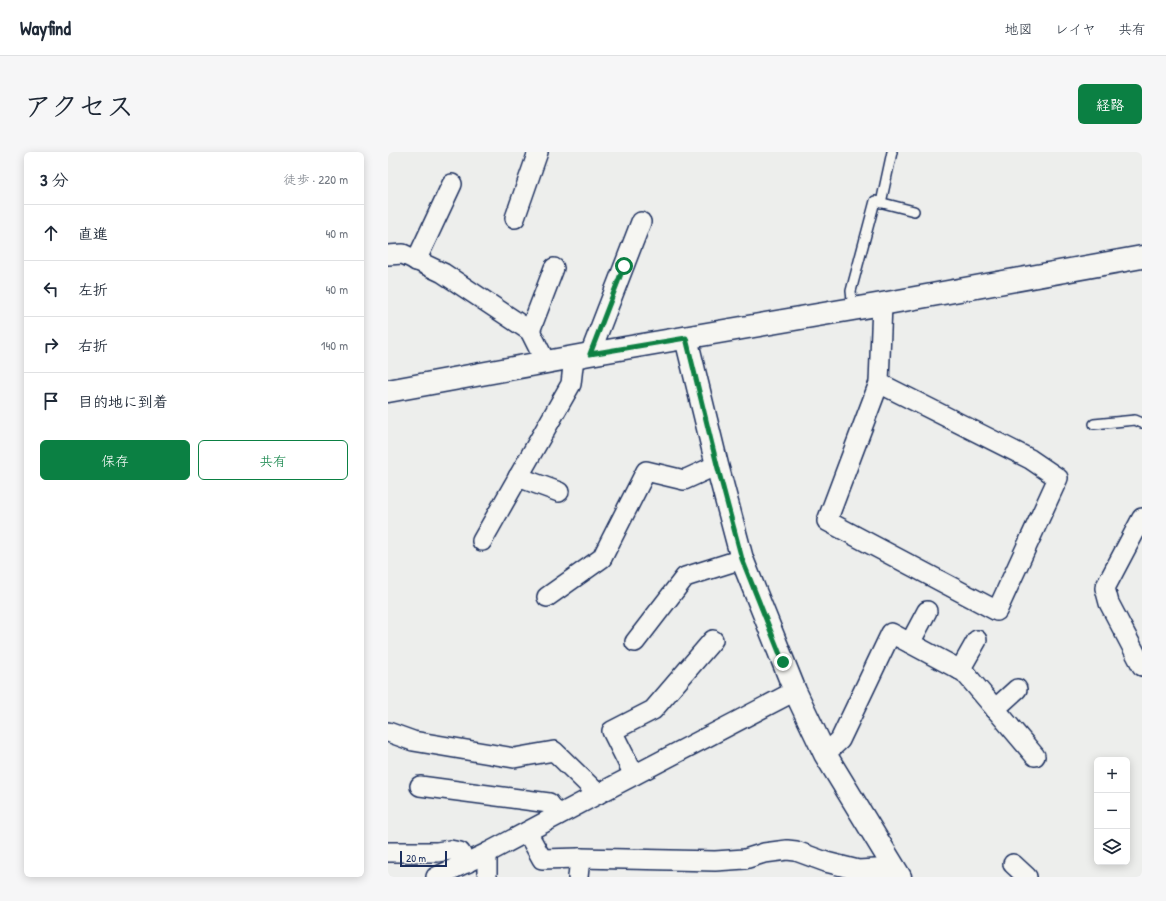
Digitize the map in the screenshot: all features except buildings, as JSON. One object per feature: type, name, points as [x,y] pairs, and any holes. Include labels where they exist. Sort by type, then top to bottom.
[{"type":"street","points":[[515,218],[538,152]]},
{"type":"street","points":[[416,261],[452,184]]},
{"type":"street","points":[[482,541],[571,384],[641,222]]},
{"type":"street","points":[[388,255],[403,254],[443,273],[530,331],[546,363]]},
{"type":"street","points":[[388,391],[1142,257]]},
{"type":"street","points":[[530,331],[554,268]]},
{"type":"street","points":[[879,382],[1030,459],[1058,478],[997,611],[827,521],[879,382],[882,304]]},
{"type":"street","points":[[686,338],[742,559],[795,691],[825,754],[897,872]]},
{"type":"street","points":[[547,597],[602,558],[646,471],[684,480],[717,465]]},
{"type":"street","points":[[518,477],[559,492]]},
{"type":"street","points":[[1142,518],[1105,588],[1110,603],[1142,666]]},
{"type":"street","points":[[635,642],[685,578],[742,559]]},
{"type":"street","points":[[910,643],[927,611]]},
{"type":"street","points":[[825,754],[840,740],[891,633],[964,672],[1035,756]]},
{"type":"street","points":[[634,775],[612,731],[653,710],[713,640]]},
{"type":"street","points":[[960,670],[977,640]]},
{"type":"street","points":[[995,709],[1017,689]]},
{"type":"street","points":[[437,877],[487,853],[795,691]]},
{"type":"street","points":[[388,732],[413,740],[514,758],[554,751],[598,794]]},
{"type":"street","points":[[420,786],[549,803],[558,815]]},
{"type":"street","points":[[527,832],[542,859],[580,858],[713,869],[764,853],[787,850],[796,851],[822,869],[897,872]]},
{"type":"street","points":[[388,852],[436,852],[450,850],[460,852],[467,862]]},
{"type":"street","points":[[487,853],[487,877]]},
{"type":"street","points":[[578,877],[580,858]]},
{"type":"street","points":[[1013,864],[1027,877]]},
{"type":"lane","points":[[881,203],[892,152]]},
{"type":"lane","points":[[853,309],[851,291],[875,201],[914,212]]},
{"type":"lane","points":[[1094,424],[1135,420],[1142,423]]},
{"type":"route","points":[[624,266],[590,354],[686,338],[742,559],[783,662]]}]
